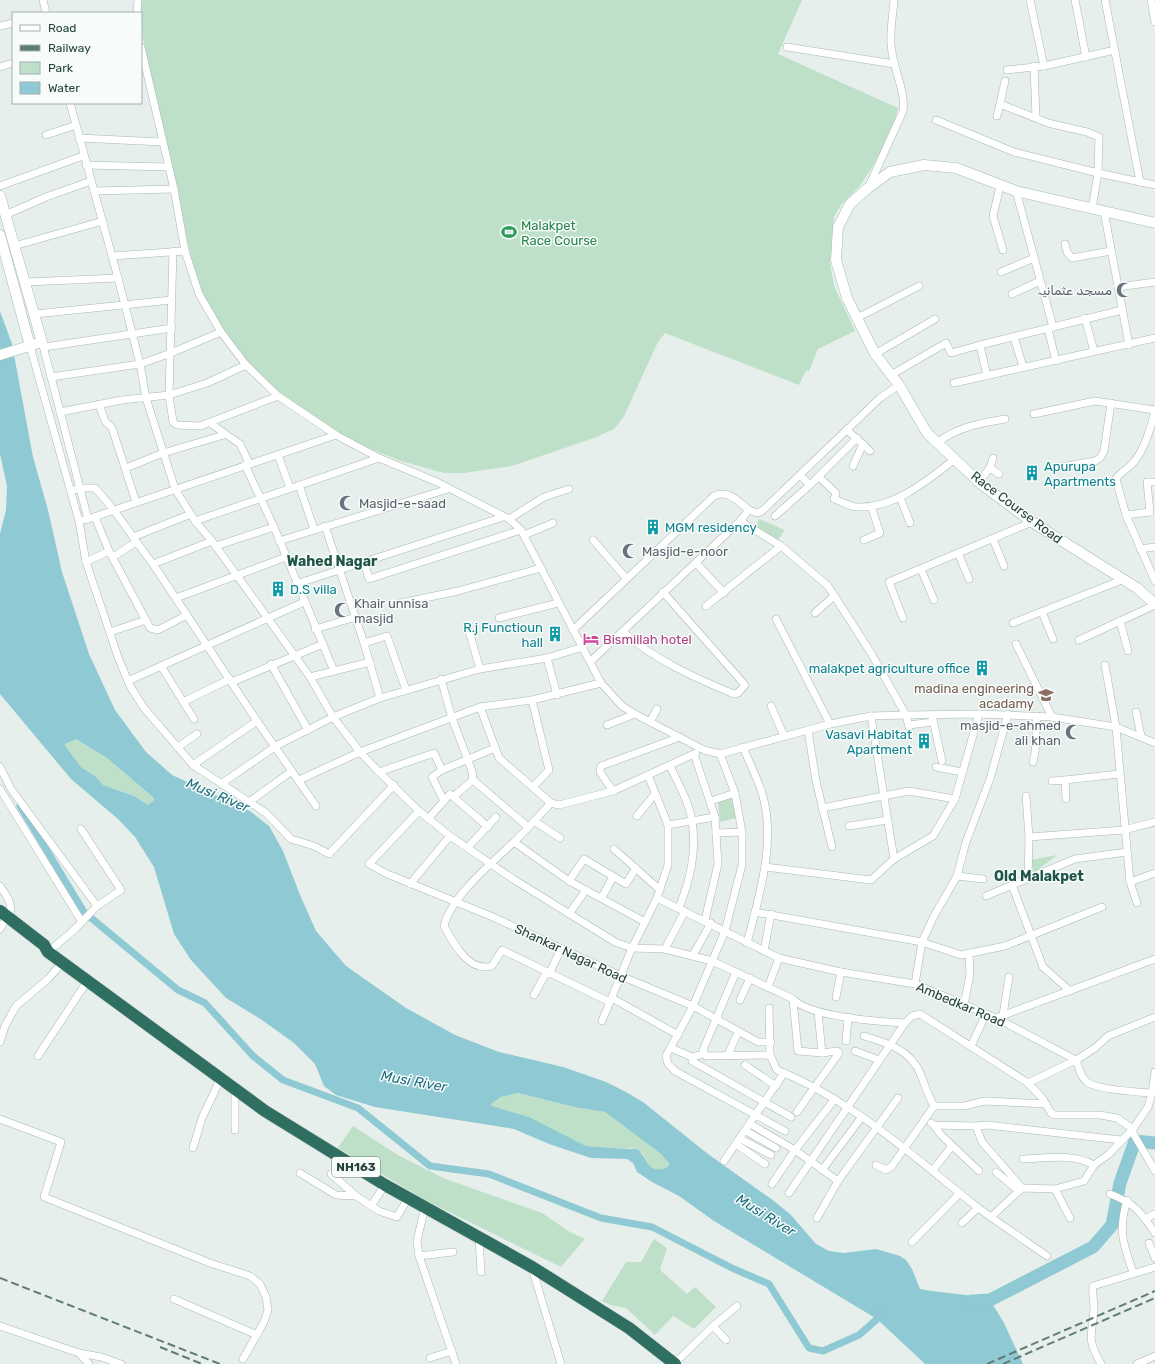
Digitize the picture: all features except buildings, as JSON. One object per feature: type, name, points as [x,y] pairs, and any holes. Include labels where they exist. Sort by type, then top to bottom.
[{"type":"highway","name":"NH163","points":[[2,920],[39,951],[48,952],[63,962],[265,1111],[385,1185],[532,1267],[629,1328],[675,1364]]},
{"type":"street","points":[[43,0],[46,12]]},
{"type":"street","points":[[137,12],[138,0]]},
{"type":"street","points":[[868,188],[903,111],[904,103],[894,64],[891,44],[894,0]]},
{"type":"street","points":[[1030,0],[1044,66]]},
{"type":"street","points":[[1074,0],[1086,57]]},
{"type":"street","points":[[1105,0],[1140,182]]},
{"type":"street","points":[[1151,0],[1155,22]]},
{"type":"street","points":[[0,26],[12,23]]},
{"type":"street","points":[[787,47],[894,64]]},
{"type":"street","points":[[1007,70],[1044,66],[1115,50]]},
{"type":"street","points":[[142,52],[174,189],[185,251],[199,294],[221,332],[246,365],[278,396],[336,435],[379,458],[448,489],[506,518],[523,532],[558,603],[591,661],[601,683],[622,706],[704,750],[720,754],[830,724],[871,716],[906,715],[932,718],[979,714],[1037,716],[1116,727],[1155,742]]},
{"type":"street","points":[[0,67],[12,63]]},
{"type":"street","points":[[1034,66],[1036,118]]},
{"type":"street","points":[[997,116],[1005,81]]},
{"type":"street","points":[[70,104],[83,156],[103,221],[118,278],[140,364],[146,398],[175,490],[193,517],[310,677],[333,716],[360,752],[419,811],[450,836],[569,914],[615,942],[632,948],[665,948],[712,961],[793,999],[798,1004],[818,1012],[905,1023]]},
{"type":"street","points":[[1000,104],[1048,123],[1096,135],[1099,138],[1098,173],[1092,209]]},
{"type":"street","points":[[936,120],[1014,152],[1098,173],[1155,185]]},
{"type":"street","points":[[46,135],[76,125]]},
{"type":"street","points":[[79,138],[162,142]]},
{"type":"street","points":[[0,186],[83,156]]},
{"type":"street","points":[[86,165],[168,167]]},
{"type":"street","name":"Race Course Road","points":[[1155,222],[1016,191],[956,168],[924,165],[890,172],[868,188],[850,204],[838,227],[836,260],[847,298],[875,354],[899,385],[927,433],[979,481],[1032,522],[1122,580],[1137,588],[1155,605]]},
{"type":"street","points":[[5,215],[46,197],[91,181]]},
{"type":"street","points":[[1000,186],[993,216],[1003,250]]},
{"type":"street","points":[[94,191],[174,189]]},
{"type":"street","points":[[1016,191],[1040,281],[1051,328],[1056,361]]},
{"type":"street","points":[[0,196],[35,314],[80,488],[91,518],[150,628],[155,631],[187,615]]},
{"type":"street","points":[[1104,211],[1129,344]]},
{"type":"street","points":[[14,246],[103,221]]},
{"type":"street","points":[[0,235],[25,348],[71,491],[79,522],[86,562],[128,681],[144,708],[193,765],[266,813],[291,839],[314,846],[330,854],[394,785]]},
{"type":"street","points":[[1065,244],[1067,252],[1072,258],[1111,251]]},
{"type":"street","points":[[174,251],[172,353],[169,395],[173,422],[177,425],[200,426],[278,396]]},
{"type":"street","points":[[112,256],[185,251]]},
{"type":"street","points":[[1002,272],[1034,258]]},
{"type":"street","points":[[26,282],[118,278]]},
{"type":"street","points":[[1012,294],[1040,281]]},
{"type":"street","points":[[1118,287],[1155,282]]},
{"type":"street","points":[[857,318],[919,286]]},
{"type":"street","points":[[35,314],[172,300]]},
{"type":"street","points":[[891,375],[946,343],[951,353],[1085,318],[1122,310]]},
{"type":"street","points":[[1085,318],[1094,351]]},
{"type":"street","points":[[875,354],[935,319]]},
{"type":"street","points":[[0,355],[43,345],[172,328]]},
{"type":"street","points":[[51,377],[140,364],[172,353],[221,332]]},
{"type":"street","points":[[1014,337],[1023,368]]},
{"type":"street","points":[[954,383],[1155,338]]},
{"type":"street","points":[[980,346],[987,376]]},
{"type":"street","points":[[60,412],[122,400],[169,395],[207,383],[246,365]]},
{"type":"street","points":[[573,630],[714,496],[719,493],[729,494],[750,510],[757,513],[762,511],[880,398],[899,385]]},
{"type":"street","points":[[1034,414],[1094,401],[1155,409],[1152,427],[1137,457],[1132,464],[1118,474],[1116,479],[1126,515],[1155,581]]},
{"type":"street","points":[[1055,468],[1095,461],[1100,458],[1104,451],[1112,403]]},
{"type":"street","points":[[98,404],[105,421],[112,428],[136,502]]},
{"type":"street","points":[[938,442],[951,432],[978,424],[1005,419]]},
{"type":"street","points":[[210,423],[224,435],[240,444],[260,500],[274,527],[296,584],[334,671]]},
{"type":"street","points":[[847,430],[858,438],[870,451]]},
{"type":"street","points":[[126,468],[224,435]]},
{"type":"street","points":[[79,522],[336,435]]},
{"type":"street","points":[[775,516],[819,477],[858,438]]},
{"type":"street","points":[[853,466],[863,444]]},
{"type":"street","points":[[278,455],[290,488]]},
{"type":"street","points":[[86,562],[111,554],[134,539],[193,517],[260,500],[290,488],[379,458]]},
{"type":"street","points":[[979,481],[990,468],[993,458]]},
{"type":"street","points":[[819,477],[836,493],[834,499],[856,508],[871,506],[900,497],[921,486],[955,459]]},
{"type":"street","points":[[990,468],[999,474]]},
{"type":"street","points":[[800,475],[810,485]]},
{"type":"street","points":[[1126,515],[1150,512],[1148,482],[1155,482]]},
{"type":"street","points":[[299,485],[314,529]]},
{"type":"street","points":[[71,491],[80,488],[95,488],[115,510],[316,806]]},
{"type":"street","points":[[279,541],[448,489]]},
{"type":"street","points":[[296,584],[506,518],[544,497],[569,489]]},
{"type":"street","points":[[900,497],[910,523]]},
{"type":"street","points":[[864,540],[880,533],[871,506]]},
{"type":"street","points":[[591,661],[623,632],[663,592],[696,563],[750,510]]},
{"type":"street","points":[[740,521],[781,546],[828,586],[871,653],[906,715],[909,726],[932,718]]},
{"type":"street","points":[[903,618],[889,582],[1032,522]]},
{"type":"street","points":[[364,563],[369,579],[553,523]]},
{"type":"street","points":[[325,526],[356,617],[380,698]]},
{"type":"street","points":[[153,564],[214,544],[274,527]]},
{"type":"street","points":[[993,539],[1004,566]]},
{"type":"street","points":[[593,540],[626,578]]},
{"type":"street","points":[[706,606],[781,546]]},
{"type":"street","points":[[1140,549],[1155,547]]},
{"type":"street","points":[[958,553],[969,579]]},
{"type":"street","points":[[176,598],[236,574],[286,557]]},
{"type":"street","points":[[696,563],[724,593]]},
{"type":"street","points":[[396,604],[458,591],[541,568]]},
{"type":"street","points":[[921,569],[934,600]]},
{"type":"street","points":[[1013,623],[1122,580]]},
{"type":"street","points":[[623,632],[642,649],[702,681],[734,694],[738,693],[745,686],[663,592]]},
{"type":"street","points":[[815,613],[834,596]]},
{"type":"street","points":[[128,681],[267,617],[304,602]]},
{"type":"street","points":[[499,618],[558,603]]},
{"type":"street","points":[[1079,640],[1155,605]]},
{"type":"street","points":[[1042,612],[1053,639]]},
{"type":"street","points":[[315,629],[356,617]]},
{"type":"street","points":[[776,619],[830,724]]},
{"type":"street","points":[[110,632],[146,620]]},
{"type":"street","points":[[1120,621],[1128,651]]},
{"type":"street","points":[[469,631],[480,670]]},
{"type":"street","points":[[364,643],[387,636],[406,690]]},
{"type":"street","points":[[183,702],[231,680],[323,644]]},
{"type":"street","points":[[1016,644],[1052,718]]},
{"type":"street","points":[[221,784],[276,746],[333,716],[380,698],[441,679],[480,670],[547,658],[583,647]]},
{"type":"street","points":[[547,658],[556,695]]},
{"type":"street","points":[[310,677],[370,662]]},
{"type":"street","points":[[271,664],[308,730]]},
{"type":"street","points":[[1105,665],[1116,727],[1126,852],[1130,882],[1136,902]]},
{"type":"street","points":[[161,666],[194,719]]},
{"type":"street","points":[[441,679],[452,718],[473,780],[528,827]]},
{"type":"street","points":[[299,780],[360,752],[480,707],[532,700],[601,683]]},
{"type":"street","points":[[532,700],[549,770],[533,788]]},
{"type":"street","points":[[771,706],[784,736]]},
{"type":"street","points":[[480,707],[499,758],[551,803],[559,805],[613,790],[704,750]]},
{"type":"street","points":[[650,722],[657,709]]},
{"type":"street","points":[[1136,712],[1141,736]]},
{"type":"street","points":[[607,725],[635,714]]},
{"type":"street","points":[[765,867],[872,880],[894,859],[933,836],[954,799],[979,714]]},
{"type":"street","points":[[915,984],[922,942],[934,916],[957,876],[966,842],[990,779],[1008,714]]},
{"type":"street","points":[[871,716],[894,859]]},
{"type":"street","points":[[1033,762],[1035,753],[1037,716]]},
{"type":"street","points":[[932,718],[942,761]]},
{"type":"street","points":[[193,765],[257,721]]},
{"type":"street","points":[[808,730],[816,781],[832,847]]},
{"type":"street","points":[[178,747],[197,734]]},
{"type":"street","points":[[613,790],[600,772],[601,766],[680,738]]},
{"type":"street","points":[[444,801],[432,777],[442,770],[495,748]]},
{"type":"street","points":[[743,748],[762,793],[767,826],[765,867],[747,943]]},
{"type":"street","points":[[379,772],[434,753],[442,770]]},
{"type":"street","points":[[693,955],[708,922],[718,864],[715,817],[694,754]]},
{"type":"street","points":[[720,754],[735,793],[742,832],[742,865],[725,931],[693,1006],[666,1056],[667,1062],[675,1071],[785,1131]]},
{"type":"street","points":[[665,948],[682,910],[694,853],[692,820],[670,766]]},
{"type":"street","points":[[0,767],[11,790],[97,906]]},
{"type":"street","points":[[936,767],[962,772]]},
{"type":"street","points":[[249,802],[292,771]]},
{"type":"street","points":[[1052,781],[1119,774]]},
{"type":"street","points":[[602,1021],[632,948],[657,898],[668,865],[668,825],[648,775]]},
{"type":"street","points":[[454,796],[473,780]]},
{"type":"street","points":[[1065,780],[1066,800]]},
{"type":"street","points":[[11,790],[1,792],[82,922]]},
{"type":"street","points":[[822,808],[909,791],[954,799]]},
{"type":"street","points":[[711,802],[735,793]]},
{"type":"street","points":[[428,819],[450,794],[488,827]]},
{"type":"street","points":[[638,816],[655,794]]},
{"type":"street","points":[[1026,796],[1029,837],[1028,878]]},
{"type":"street","points":[[551,803],[514,842],[490,863],[446,915],[444,926],[454,946],[469,961],[482,966],[492,966],[502,950],[547,973],[611,1000],[678,1035]]},
{"type":"street","name":"Shankar Nagar Road","points":[[419,811],[369,864],[410,884],[493,917],[621,976],[693,1006],[716,1021],[758,1042],[771,1042]]},
{"type":"street","points":[[468,847],[496,817]]},
{"type":"street","points":[[668,825],[715,817]]},
{"type":"street","points":[[849,826],[888,820]]},
{"type":"street","points":[[534,821],[560,838]]},
{"type":"street","points":[[1029,837],[1124,830],[1155,822]]},
{"type":"street","points":[[48,952],[82,922],[97,906],[122,890],[81,829]]},
{"type":"street","points":[[716,833],[742,832]]},
{"type":"street","points":[[410,884],[450,836]]},
{"type":"street","points":[[514,842],[569,881],[602,897],[646,922]]},
{"type":"street","points":[[614,849],[660,890]]},
{"type":"street","points":[[986,896],[1075,859],[1126,852]]},
{"type":"street","points":[[569,881],[584,859],[626,884],[636,868]]},
{"type":"street","points":[[1130,882],[1155,873]]},
{"type":"street","points":[[957,876],[983,879]]},
{"type":"street","points":[[602,897],[613,877]]},
{"type":"street","points":[[1012,885],[1043,967],[1070,991]]},
{"type":"street","points":[[0,886],[11,905],[11,910],[2,920]]},
{"type":"street","points":[[569,914],[586,890]]},
{"type":"street","name":"Ambedkar Road","points":[[657,898],[779,958],[840,972],[915,984],[986,1014],[999,1017],[1076,1060]]},
{"type":"street","points":[[755,912],[922,942],[960,955],[1005,946],[1102,907]]},
{"type":"street","points":[[764,951],[771,914]]},
{"type":"street","points":[[534,995],[561,949]]},
{"type":"street","points":[[964,1004],[970,974],[969,953]]},
{"type":"street","points":[[768,987],[779,958]]},
{"type":"street","points":[[999,1017],[1155,959]]},
{"type":"street","points":[[0,1042],[5,1026],[16,1006],[48,979],[63,962]]},
{"type":"street","points":[[704,1054],[703,1050],[736,972]]},
{"type":"street","points":[[836,997],[840,972]]},
{"type":"street","points":[[999,1017],[1008,977]]},
{"type":"street","points":[[740,1000],[750,978]]},
{"type":"street","points":[[38,1056],[88,980]]},
{"type":"street","points":[[793,999],[797,1049],[801,1052],[822,1053],[837,1051],[839,1053],[797,1112]]},
{"type":"street","points":[[769,1008],[771,1042],[770,1055],[777,1070],[816,1087],[875,1127],[933,1170],[978,1208],[1047,1256]]},
{"type":"street","points":[[818,1012],[822,1053]]},
{"type":"street","points":[[789,1193],[905,1023],[912,1016],[920,1014],[1028,1083],[1055,1115],[1100,1115],[1117,1118],[1133,1131],[1155,1171]]},
{"type":"street","points":[[971,1046],[986,1014]]},
{"type":"street","points":[[846,1041],[848,1017]]},
{"type":"street","points":[[1028,1083],[1076,1060],[1095,1048],[1108,1036],[1155,1017]]},
{"type":"street","points":[[728,1055],[738,1032]]},
{"type":"street","points":[[864,1036],[891,1044],[906,1054],[913,1061],[934,1106]]},
{"type":"street","points":[[671,1048],[692,1057],[704,1054],[770,1055]]},
{"type":"street","points":[[855,1051],[879,1060]]},
{"type":"street","points":[[1076,1060],[1082,1076],[1088,1083],[1127,1091],[1152,1093]]},
{"type":"street","points":[[692,1061],[791,1117]]},
{"type":"street","points":[[746,1065],[776,1086]]},
{"type":"street","points":[[996,1172],[1021,1189],[1055,1189],[1084,1181],[1094,1164],[1109,1154],[1121,1140],[1133,1131],[1148,1107],[1155,1072]]},
{"type":"street","points":[[724,1161],[746,1131],[784,1073]]},
{"type":"street","points":[[193,1148],[202,1118],[221,1078]]},
{"type":"street","points":[[234,1130],[235,1089]]},
{"type":"street","points":[[817,1218],[838,1181],[875,1127],[898,1098]]},
{"type":"street","points":[[772,1184],[795,1150],[834,1100]]},
{"type":"street","points":[[934,1106],[964,1106],[985,1101],[1046,1104]]},
{"type":"street","points":[[876,1165],[886,1170],[892,1166],[934,1106]]},
{"type":"street","points":[[822,1170],[861,1118]]},
{"type":"street","points":[[0,1119],[61,1142],[44,1197],[210,1263],[250,1276],[260,1284],[266,1297],[268,1310],[257,1335],[243,1359]]},
{"type":"street","points":[[926,1119],[934,1125],[952,1146],[979,1171]]},
{"type":"street","points":[[750,1124],[795,1150],[838,1181]]},
{"type":"street","points":[[934,1125],[987,1125],[1121,1140]]},
{"type":"street","points":[[976,1126],[982,1142],[1021,1189]]},
{"type":"street","points":[[746,1131],[776,1148]]},
{"type":"street","points":[[738,1142],[764,1166],[781,1142]]},
{"type":"street","points":[[738,1142],[771,1156]]},
{"type":"street","points":[[933,1170],[952,1146]]},
{"type":"street","points":[[1023,1159],[1074,1158],[1085,1160],[1094,1164]]},
{"type":"street","points":[[300,1173],[336,1195],[356,1196]]},
{"type":"street","points":[[331,1174],[356,1196],[371,1206],[397,1217],[408,1198]]},
{"type":"street","points":[[371,1206],[385,1185]]},
{"type":"street","points":[[991,1217],[1021,1189]]},
{"type":"street","points":[[1055,1189],[1070,1218]]},
{"type":"street","points":[[912,1242],[960,1193]]},
{"type":"street","points":[[1110,1194],[1127,1200],[1145,1219],[1155,1233]]},
{"type":"street","points":[[1127,1200],[1122,1218],[1122,1231],[1125,1248],[1133,1272]]},
{"type":"street","points":[[425,1207],[417,1240],[419,1256],[456,1364]]},
{"type":"street","points":[[962,1223],[978,1208]]},
{"type":"street","points":[[1145,1219],[1155,1214]]},
{"type":"street","points":[[479,1238],[481,1272]]},
{"type":"street","points":[[1149,1243],[1155,1258]]},
{"type":"street","points":[[419,1256],[453,1252]]},
{"type":"street","points":[[1101,1364],[1092,1348],[1090,1337],[1094,1307],[1093,1286],[1155,1266]]},
{"type":"street","points":[[532,1267],[562,1364]]},
{"type":"street","points":[[174,1299],[257,1335]]},
{"type":"street","points":[[675,1364],[713,1326],[737,1306]]},
{"type":"street","points":[[0,1326],[79,1353],[101,1357],[121,1364]]},
{"type":"street","points":[[713,1326],[726,1340]]},
{"type":"street","points":[[430,1358],[452,1351]]},
{"type":"street","points":[[79,1353],[89,1364]]},
{"type":"street","points":[[1137,1364],[1155,1356]]},
{"type":"green space","name":"Malakpet Race Course","points":[[140,0],[802,0],[778,54],[898,108],[892,129],[873,166],[859,187],[841,205],[834,217],[830,263],[832,275],[835,288],[855,331],[818,349],[809,371],[806,371],[799,385],[665,333],[658,342],[623,418],[614,429],[594,438],[512,466],[464,473],[444,473],[401,461],[363,446],[335,432],[281,393],[255,370],[221,330],[197,285],[143,38],[142,12],[139,12]]},
{"type":"green space","points":[[759,519],[785,530],[778,540],[756,527]]},
{"type":"green space","points":[[76,739],[107,758],[154,798],[154,800],[148,805],[134,796],[103,785],[95,776],[81,767],[66,747],[65,744]]},
{"type":"green space","points":[[731,797],[736,818],[720,822],[718,802]]},
{"type":"green space","points":[[1057,855],[1034,873],[1031,860]]},
{"type":"green space","points":[[518,1093],[574,1107],[605,1112],[661,1154],[671,1164],[660,1169],[651,1169],[642,1152],[631,1148],[625,1149],[586,1146],[529,1117],[492,1106],[491,1104],[501,1097]]},
{"type":"green space","points":[[353,1126],[398,1155],[443,1178],[542,1213],[570,1232],[585,1239],[561,1267],[427,1201],[338,1148]]},
{"type":"green space","points":[[654,1239],[667,1248],[660,1270],[687,1294],[695,1287],[716,1307],[694,1329],[673,1316],[655,1335],[626,1308],[610,1305],[602,1301],[626,1262],[641,1262]]},
{"type":"water","name":"Musi River","points":[[0,311],[12,344],[33,457],[48,510],[62,572],[89,654],[115,710],[146,752],[172,775],[250,811],[269,826],[283,851],[316,931],[346,966],[406,1008],[455,1035],[499,1052],[563,1067],[606,1082],[643,1102],[708,1154],[774,1201],[791,1215],[816,1244],[829,1251],[844,1253],[876,1249],[900,1256],[906,1260],[912,1269],[920,1289],[973,1296],[990,1300],[1004,1323],[1023,1364],[925,1364],[877,1319],[714,1221],[679,1196],[652,1182],[637,1172],[633,1163],[627,1159],[591,1158],[549,1144],[514,1129],[375,1107],[336,1095],[324,1086],[315,1064],[294,1043],[262,1020],[226,998],[191,960],[174,934],[154,867],[135,837],[118,819],[71,779],[0,694],[0,534],[6,510],[7,486],[0,454]],"holes":[[[76,739],[107,758],[154,798],[154,800],[148,805],[134,796],[103,785],[95,776],[81,767],[66,747],[65,744]],[[518,1093],[574,1107],[605,1112],[661,1154],[670,1164],[668,1167],[662,1169],[653,1168],[637,1149],[586,1146],[529,1117],[492,1106],[491,1104],[501,1097]]]},
{"type":"waterway","points":[[20,806],[84,912],[178,990],[205,1003],[253,1056],[283,1080],[358,1108],[430,1166],[489,1174],[601,1218],[652,1227],[734,1269],[769,1284],[809,1348],[823,1351],[859,1335],[884,1313]]},
{"type":"waterway","points":[[972,1301],[990,1300],[1093,1247],[1112,1225],[1120,1183],[1135,1141],[1155,1143]]},
{"type":"railway","points":[[0,1278],[220,1364]]},
{"type":"railway","points":[[987,1364],[1155,1291]]},
{"type":"railway","points":[[1003,1364],[1155,1298]]},
{"type":"railway","points":[[160,1347],[202,1364]]},
{"type":"place","name":"Malakpet Race Course","points":[[509,232]]},
{"type":"place","name":"مسجد عثمانیہ","points":[[1124,290]]},
{"type":"place","name":"Apurupa Apartments","points":[[1032,473]]},
{"type":"place","name":"Masjid-e-saad","points":[[347,503]]},
{"type":"place","name":"MGM residency","points":[[653,527]]},
{"type":"place","name":"Masjid-e-noor","points":[[630,551]]},
{"type":"place","name":"D.S villa","points":[[278,589]]},
{"type":"place","name":"Khair unnisa masjid","points":[[342,610]]},
{"type":"place","name":"R.j Functioun hall","points":[[555,634]]},
{"type":"place","name":"Bismillah hotel","points":[[591,639]]},
{"type":"place","name":"malakpet agriculture office","points":[[982,668]]},
{"type":"place","name":"madina engineering acadamy","points":[[1046,695]]},
{"type":"place","name":"masjid-e-ahmed ali khan","points":[[1073,732]]},
{"type":"place","name":"Vasavi Habitat Apartment","points":[[924,741]]},
{"type":"district","name":"Wahed Nagar","points":[[332,561]]},
{"type":"district","name":"Old Malakpet","points":[[1039,876]]}]
